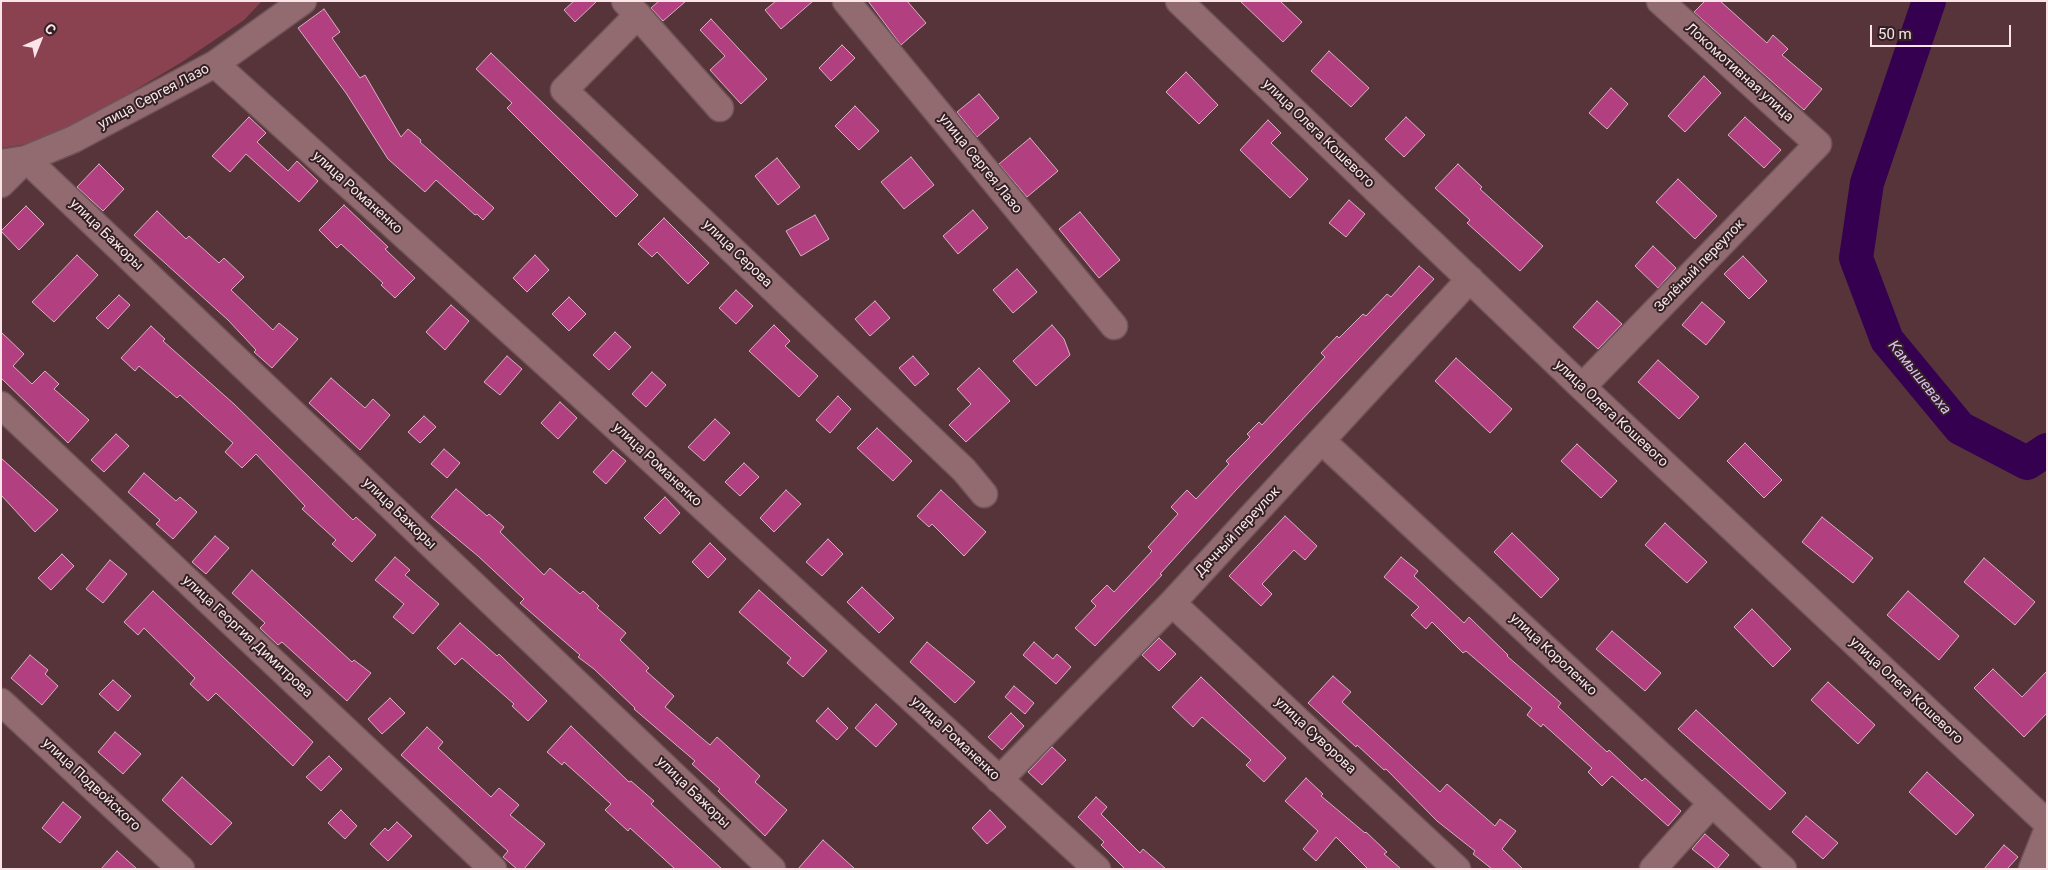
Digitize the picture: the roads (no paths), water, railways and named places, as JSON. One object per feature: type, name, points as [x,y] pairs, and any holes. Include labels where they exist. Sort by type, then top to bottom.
[{"type":"street","name":"улица Сергея Лазо","points":[[1,184],[14,161],[74,139],[215,64],[303,1]]},
{"type":"street","name":"улица Сергея Лазо","points":[[846,1],[1114,326]]},
{"type":"street","name":"улица Олега Кошевого","points":[[1179,1],[1582,387],[2047,823]]},
{"type":"street","name":"Локомотивная улица","points":[[1660,1],[1818,144]]},
{"type":"street","points":[[632,8],[720,108]]},
{"type":"street","name":"улица Серова","points":[[632,8],[564,90],[964,470],[984,494]]},
{"type":"street","name":"улица Романенко","points":[[215,64],[593,406],[1097,869]]},
{"type":"street","name":"Зелёный переулок","points":[[1582,387],[1818,144]]},
{"type":"street","name":"улица Бажоры","points":[[14,161],[772,869]]},
{"type":"street","name":"Дачный переулок","points":[[999,780],[1172,602],[1470,279]]},
{"type":"street","name":"улица Георгия Димитрова","points":[[1,405],[493,869]]},
{"type":"street","name":"улица Короленко","points":[[1322,441],[1783,869]]},
{"type":"street","name":"улица Суворова","points":[[1172,602],[1457,869]]},
{"type":"street","name":"улица Подвойского","points":[[1,702],[181,869]]},
{"type":"street","points":[[1653,869],[1712,803]]},
{"type":"street","points":[[2032,869],[2047,831]]},
{"type":"waterway","name":"Камышеваха","points":[[1929,1],[1867,183],[1856,258],[1887,340],[1960,428],[2027,463],[2047,450]]}]
